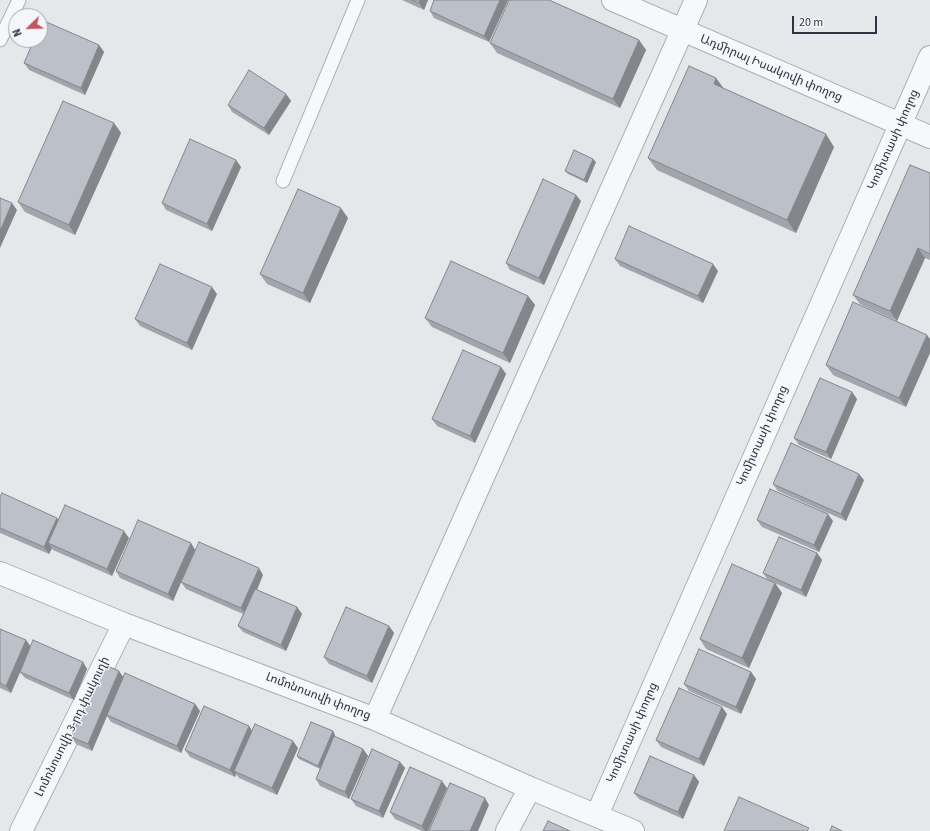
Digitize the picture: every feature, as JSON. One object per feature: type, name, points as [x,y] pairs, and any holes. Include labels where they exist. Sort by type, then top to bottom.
[{"type":"street","name":"Ադմիրալ Իսակովի փողոց","points":[[613,0],[901,124],[930,138]]},
{"type":"street","points":[[375,718],[696,0]]},
{"type":"street","name":"Կոմիտասի փողոց","points":[[597,815],[930,57]]},
{"type":"street","name":"Լոմոնոսովի փողոց","points":[[0,573],[124,624],[375,718],[530,788],[633,831]]},
{"type":"street","name":"Լոմոնոսովի 3-րդ փակուղի","points":[[21,831],[124,624]]},
{"type":"street","points":[[507,831],[530,788]]},
{"type":"lane","points":[[0,40],[19,0]]},
{"type":"lane","points":[[283,181],[358,0]]},
{"type":"building","points":[[412,0],[420,0],[419,3]]},
{"type":"building","points":[[434,0],[500,0],[484,36],[430,11]]},
{"type":"building","points":[[509,0],[549,0],[639,40],[613,99],[490,43]]},
{"type":"building","points":[[48,23],[99,45],[81,88],[24,63],[31,48],[48,48]]},
{"type":"building","points":[[689,66],[716,78],[714,84],[826,134],[787,220],[648,158]]},
{"type":"building","points":[[249,70],[286,94],[264,128],[228,105]]},
{"type":"building","points":[[63,101],[114,123],[69,225],[18,202]]},
{"type":"building","points":[[190,139],[236,160],[207,224],[162,203]]},
{"type":"building","points":[[574,150],[593,159],[584,180],[565,171]]},
{"type":"building","points":[[910,165],[930,173],[930,254],[918,248],[890,311],[853,295]]},
{"type":"building","points":[[543,179],[576,195],[539,278],[506,263]]},
{"type":"building","points":[[298,189],[341,208],[303,293],[260,274]]},
{"type":"building","points":[[0,198],[12,203],[0,231]]},
{"type":"building","points":[[629,226],[713,264],[698,296],[615,259]]},
{"type":"building","points":[[451,261],[528,296],[503,353],[425,318]]},
{"type":"building","points":[[160,264],[212,287],[187,343],[135,319]]},
{"type":"building","points":[[853,302],[927,335],[899,398],[826,365]]},
{"type":"building","points":[[463,350],[501,367],[470,436],[432,419]]},
{"type":"building","points":[[820,378],[852,392],[826,452],[794,438]]},
{"type":"building","points":[[791,443],[859,474],[841,514],[773,484]]},
{"type":"building","points":[[770,489],[828,514],[814,545],[757,520]]},
{"type":"building","points":[[2,493],[57,518],[44,547],[0,528],[0,497]]},
{"type":"building","points":[[65,505],[124,531],[107,569],[48,543]]},
{"type":"building","points":[[138,520],[191,543],[168,594],[116,571]]},
{"type":"building","points":[[779,537],[817,553],[801,590],[763,573]]},
{"type":"building","points":[[199,542],[259,568],[241,608],[181,582]]},
{"type":"building","points":[[732,564],[775,583],[742,658],[700,639]]},
{"type":"building","points":[[255,589],[297,607],[281,645],[238,626]]},
{"type":"building","points":[[346,607],[389,626],[367,676],[324,657]]},
{"type":"building","points":[[0,629],[26,640],[6,686],[0,683]]},
{"type":"building","points":[[33,640],[83,662],[69,693],[20,672]]},
{"type":"building","points":[[699,649],[751,672],[736,707],[684,684]]},
{"type":"building","points":[[103,664],[119,671],[88,744],[71,737]]},
{"type":"building","points":[[125,673],[195,704],[177,746],[107,715]]},
{"type":"building","points":[[679,688],[722,707],[699,759],[656,740]]},
{"type":"building","points":[[204,706],[249,726],[230,770],[185,750]]},
{"type":"building","points":[[311,722],[333,731],[318,766],[297,756]]},
{"type":"building","points":[[255,724],[293,741],[272,788],[234,771]]},
{"type":"building","points":[[334,736],[363,749],[345,792],[316,779]]},
{"type":"building","points":[[372,749],[400,762],[379,811],[351,799]]},
{"type":"building","points":[[650,756],[694,775],[678,812],[634,793]]},
{"type":"building","points":[[410,767],[442,781],[422,826],[390,812]]},
{"type":"building","points":[[450,783],[485,798],[470,831],[429,831]]},
{"type":"building","points":[[739,797],[809,828],[807,831],[724,831]]},
{"type":"building","points":[[548,821],[570,831],[543,831]]},
{"type":"building","points":[[832,826],[842,831],[830,831]]}]
